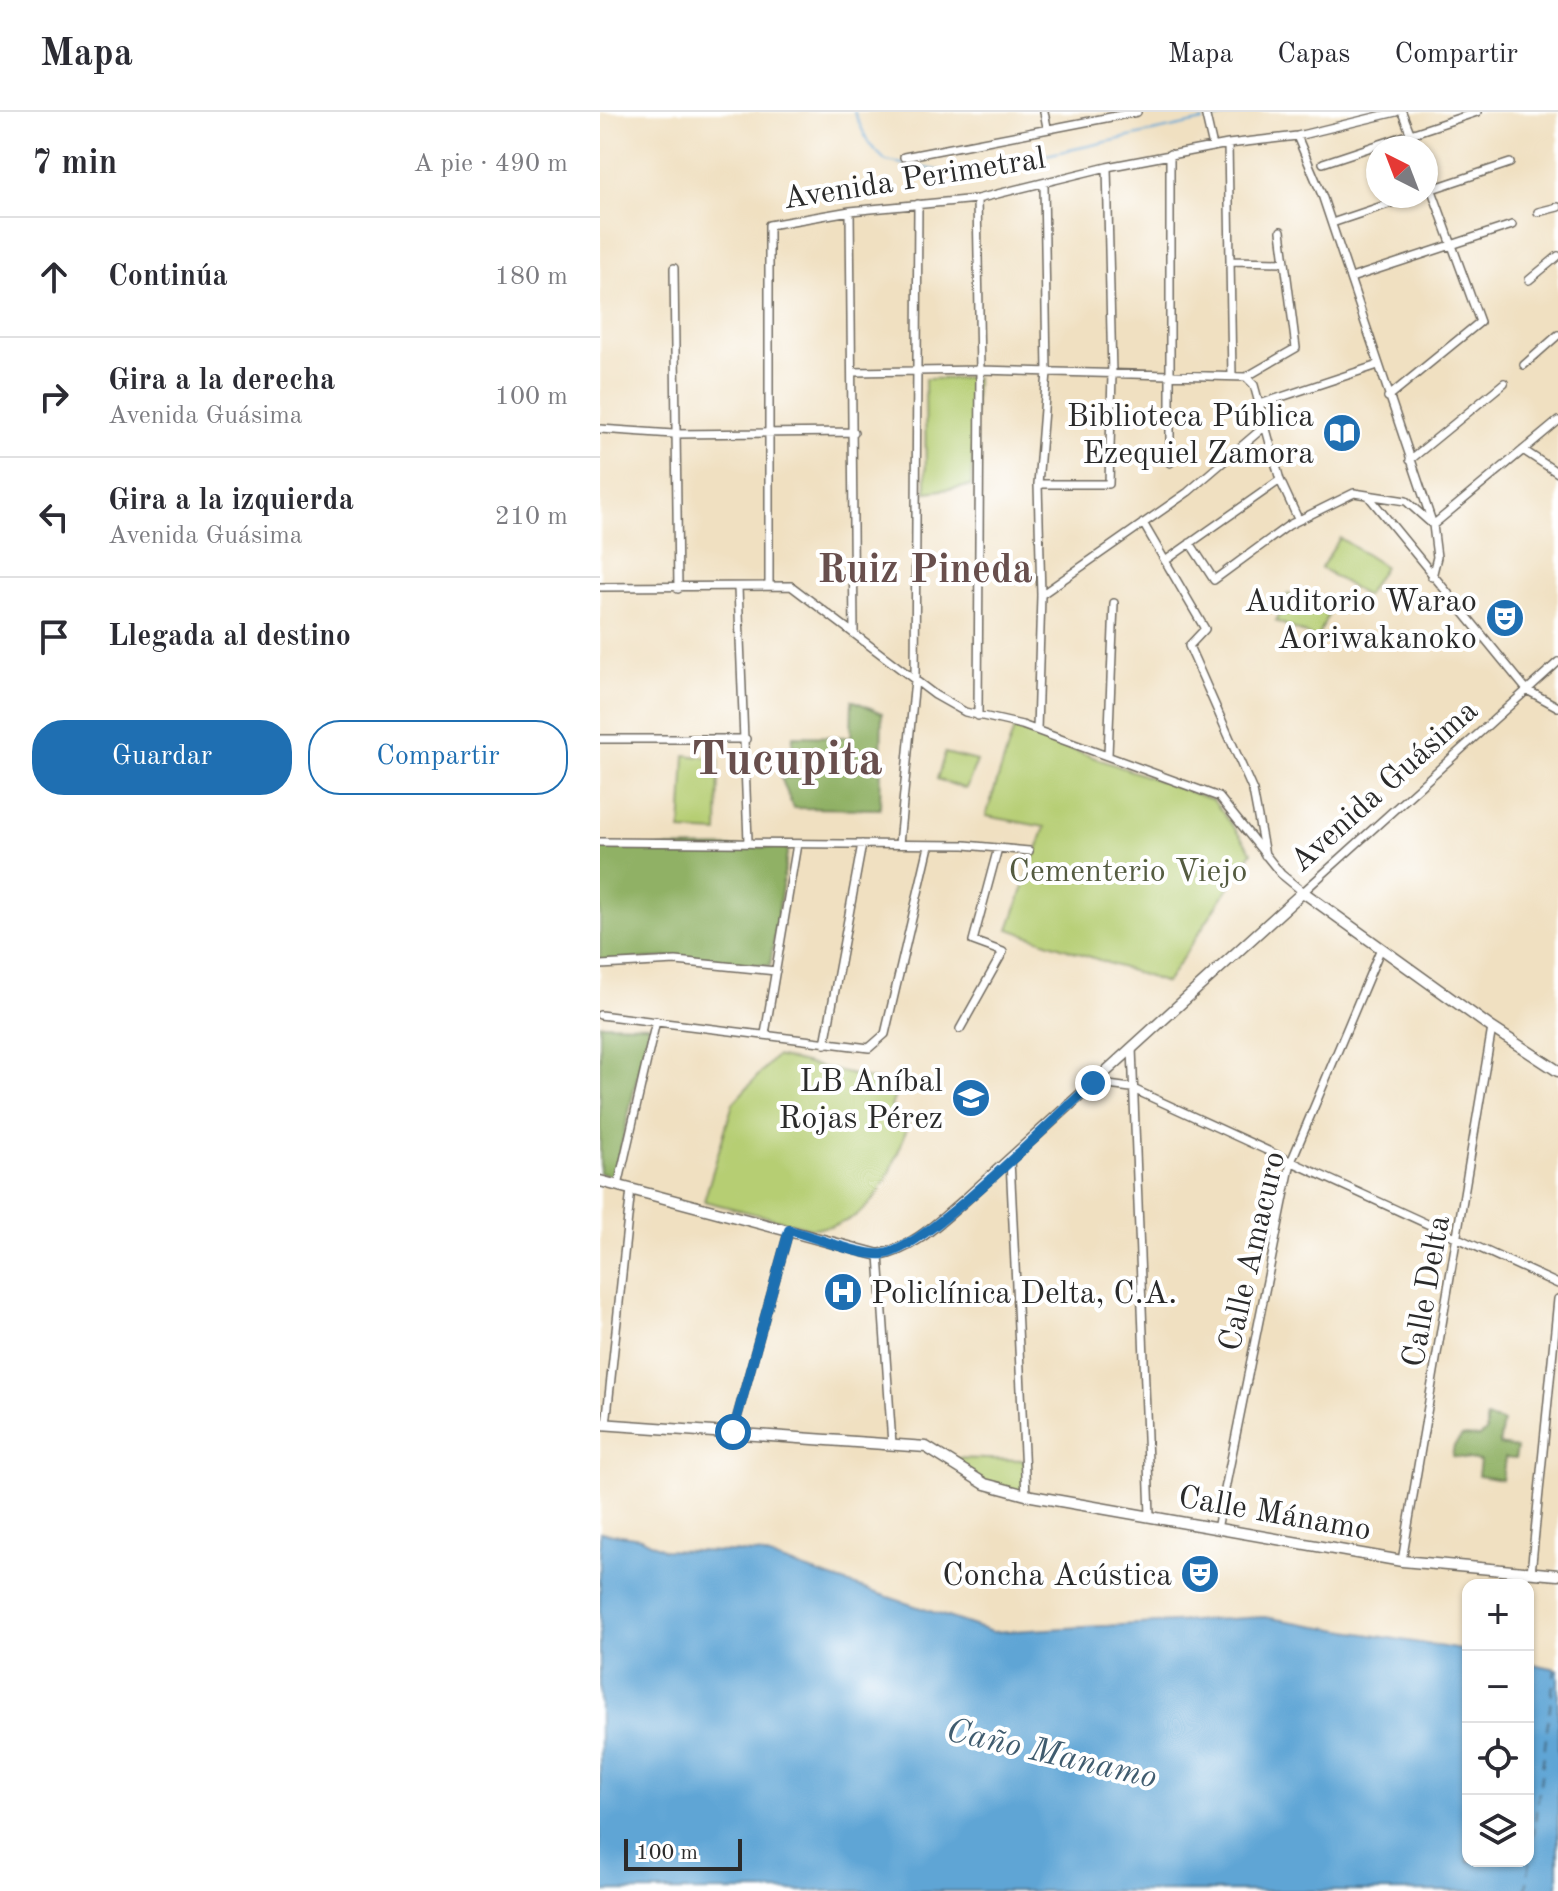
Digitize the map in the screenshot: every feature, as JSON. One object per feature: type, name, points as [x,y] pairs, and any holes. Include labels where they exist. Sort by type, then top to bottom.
[{"type":"main road","points":[[1303,892],[1492,1028],[1558,1071]]},
{"type":"main road","name":"Avenida Guásima","points":[[879,1255],[902,1248],[923,1235],[1010,1160],[1303,892]]},
{"type":"main road","points":[[600,1181],[879,1255]]},
{"type":"main road","name":"Calle Mánamo","points":[[603,1424],[926,1447],[985,1484],[1026,1495],[1402,1561],[1558,1575]]},
{"type":"street","points":[[1044,112],[1047,127]]},
{"type":"street","points":[[904,157],[1137,112]]},
{"type":"street","points":[[1205,112],[1213,147]]},
{"type":"street","name":"Avenida Perimetral","points":[[770,432],[769,225],[850,211],[977,199],[1107,167],[1228,144],[1297,136],[1396,112]]},
{"type":"street","points":[[1402,112],[1411,134]]},
{"type":"street","points":[[1323,163],[1477,112]]},
{"type":"street","points":[[1297,136],[1332,223],[1433,525],[1437,557],[1432,577]]},
{"type":"street","points":[[1228,144],[1232,376]]},
{"type":"street","points":[[1170,154],[1170,463]]},
{"type":"street","points":[[1438,187],[1510,163]]},
{"type":"street","points":[[1038,484],[1109,484],[1112,374],[1107,167]]},
{"type":"street","points":[[1037,730],[1041,595],[1038,484],[1047,372],[1044,184]]},
{"type":"street","points":[[977,199],[980,370],[978,716]]},
{"type":"street","points":[[899,844],[915,680],[918,204]]},
{"type":"street","points":[[1538,212],[1558,207]]},
{"type":"street","points":[[1332,223],[1376,208]]},
{"type":"street","points":[[1388,397],[1480,322],[1437,208]]},
{"type":"street","points":[[850,211],[854,633]]},
{"type":"street","points":[[1351,278],[1512,225]]},
{"type":"street","points":[[853,372],[980,370],[1246,377],[1296,348],[1281,231]]},
{"type":"street","points":[[1529,280],[1558,256]]},
{"type":"street","points":[[1231,261],[1285,262]]},
{"type":"street","points":[[1550,262],[1558,271]]},
{"type":"street","points":[[674,268],[673,434],[678,589]]},
{"type":"street","points":[[1524,365],[1558,335]]},
{"type":"street","points":[[1260,404],[1378,365]]},
{"type":"street","points":[[1246,377],[1254,385],[1280,480],[1298,519]]},
{"type":"street","points":[[1410,460],[1504,383]]},
{"type":"street","points":[[1433,525],[1558,421]]},
{"type":"street","points":[[1041,595],[1188,492],[1264,427]]},
{"type":"street","points":[[600,429],[673,434],[854,432]]},
{"type":"street","points":[[769,586],[770,432]]},
{"type":"street","points":[[1523,450],[1558,473]]},
{"type":"street","points":[[1165,561],[1280,480]]},
{"type":"street","points":[[1190,543],[1214,580],[1298,519],[1354,493],[1364,493],[1527,690],[1558,707]]},
{"type":"street","points":[[1370,498],[1406,501],[1433,525]]},
{"type":"street","points":[[1143,523],[1205,629],[1189,646],[1253,791],[1265,855]]},
{"type":"street","points":[[600,587],[678,589],[791,586],[951,705],[978,716],[1037,730],[1219,797],[1265,855],[1303,892]]},
{"type":"street","points":[[738,588],[748,841]]},
{"type":"street","points":[[1108,755],[1114,603]]},
{"type":"street","name":"Avenida Guásima","points":[[1303,892],[1558,662]]},
{"type":"street","points":[[600,739],[746,739]]},
{"type":"street","points":[[600,842],[899,844],[1029,851]]},
{"type":"street","points":[[765,1034],[797,844]]},
{"type":"street","points":[[825,1044],[862,844]]},
{"type":"street","points":[[600,1015],[869,1048],[885,1034],[929,846]]},
{"type":"street","points":[[960,1029],[1003,952],[973,941],[998,848]]},
{"type":"street","name":"Calle Amacuro","points":[[1217,1529],[1291,1162],[1381,948]]},
{"type":"street","points":[[600,965],[676,961],[776,971]]},
{"type":"street","points":[[618,1186],[656,1021]]},
{"type":"street","name":"Calle Delta","points":[[1402,1561],[1492,1028]]},
{"type":"street","points":[[1132,1048],[1131,1088],[1150,1515]]},
{"type":"street","points":[[1093,1083],[1131,1088],[1558,1284]]},
{"type":"street","points":[[1010,1160],[1026,1495]]},
{"type":"street","points":[[603,1424],[631,1189]]},
{"type":"street","points":[[733,1432],[789,1230]]},
{"type":"street","points":[[879,1255],[892,1444]]},
{"type":"street","points":[[1531,1573],[1558,1299]]},
{"type":"green space","points":[[976,378],[971,486],[926,492],[925,379]]},
{"type":"green space","points":[[1340,538],[1384,566],[1366,596],[1321,568]]},
{"type":"green space","points":[[1288,594],[1329,613],[1317,639],[1276,621]]},
{"type":"green space","points":[[852,700],[882,713],[880,809],[793,808],[781,777],[812,777],[813,753],[792,752],[793,736],[851,737]]},
{"type":"green space","name":"Cementerio Viejo","points":[[1014,729],[1213,800],[1252,852],[1166,983],[1009,929],[1045,827],[986,816]]},
{"type":"green space","points":[[945,753],[977,761],[966,789],[937,779]]},
{"type":"green space","points":[[685,755],[719,759],[718,833],[681,831]]},
{"type":"green space","points":[[788,847],[770,966],[677,957],[600,961],[600,848]]},
{"type":"green space","points":[[600,1024],[649,1025],[614,1177],[600,1173]]},
{"type":"green space","points":[[776,1056],[898,1086],[891,1107],[909,1123],[887,1179],[877,1195],[851,1219],[833,1226],[811,1228],[704,1201],[733,1103]]},
{"type":"green space","points":[[1486,1418],[1503,1422],[1499,1445],[1517,1448],[1515,1459],[1505,1458],[1502,1480],[1478,1476],[1480,1461],[1452,1456],[1454,1446],[1462,1436],[1479,1437],[1486,1432]]},
{"type":"green space","points":[[949,1458],[1024,1460],[1026,1495],[985,1484]]},
{"type":"water","name":"Caño Manamo","points":[[600,1532],[641,1538],[664,1550],[758,1553],[992,1632],[1264,1617],[1462,1650],[1462,1867],[1534,1867],[1534,1664],[1558,1669],[1558,1891],[600,1891]]},
{"type":"waterway","points":[[854,112],[869,144],[886,161],[959,174],[1203,121]]},
{"type":"waterway","points":[[1209,120],[1250,112]]},
{"type":"ferry route","points":[[1526,1891],[1555,1669]]},
{"type":"place","name":"Biblioteca Pública Ezequiel Zamora","points":[[1342,433]]},
{"type":"place","name":"Auditorio Warao Aoriwakanoko","points":[[1505,618]]},
{"type":"place","name":"LB Aníbal Rojas Pérez","points":[[971,1098]]},
{"type":"place","name":"Policlínica Delta, C.A.","points":[[843,1292]]},
{"type":"place","name":"Concha Acústica","points":[[1200,1574]]},
{"type":"district","name":"Ruiz Pineda","points":[[925,568]]},
{"type":"district","name":"Tucupita","points":[[787,757]]},
{"type":"route","points":[[733,1432],[789,1230],[879,1255],[902,1248],[964,1201],[1093,1083]]}]
